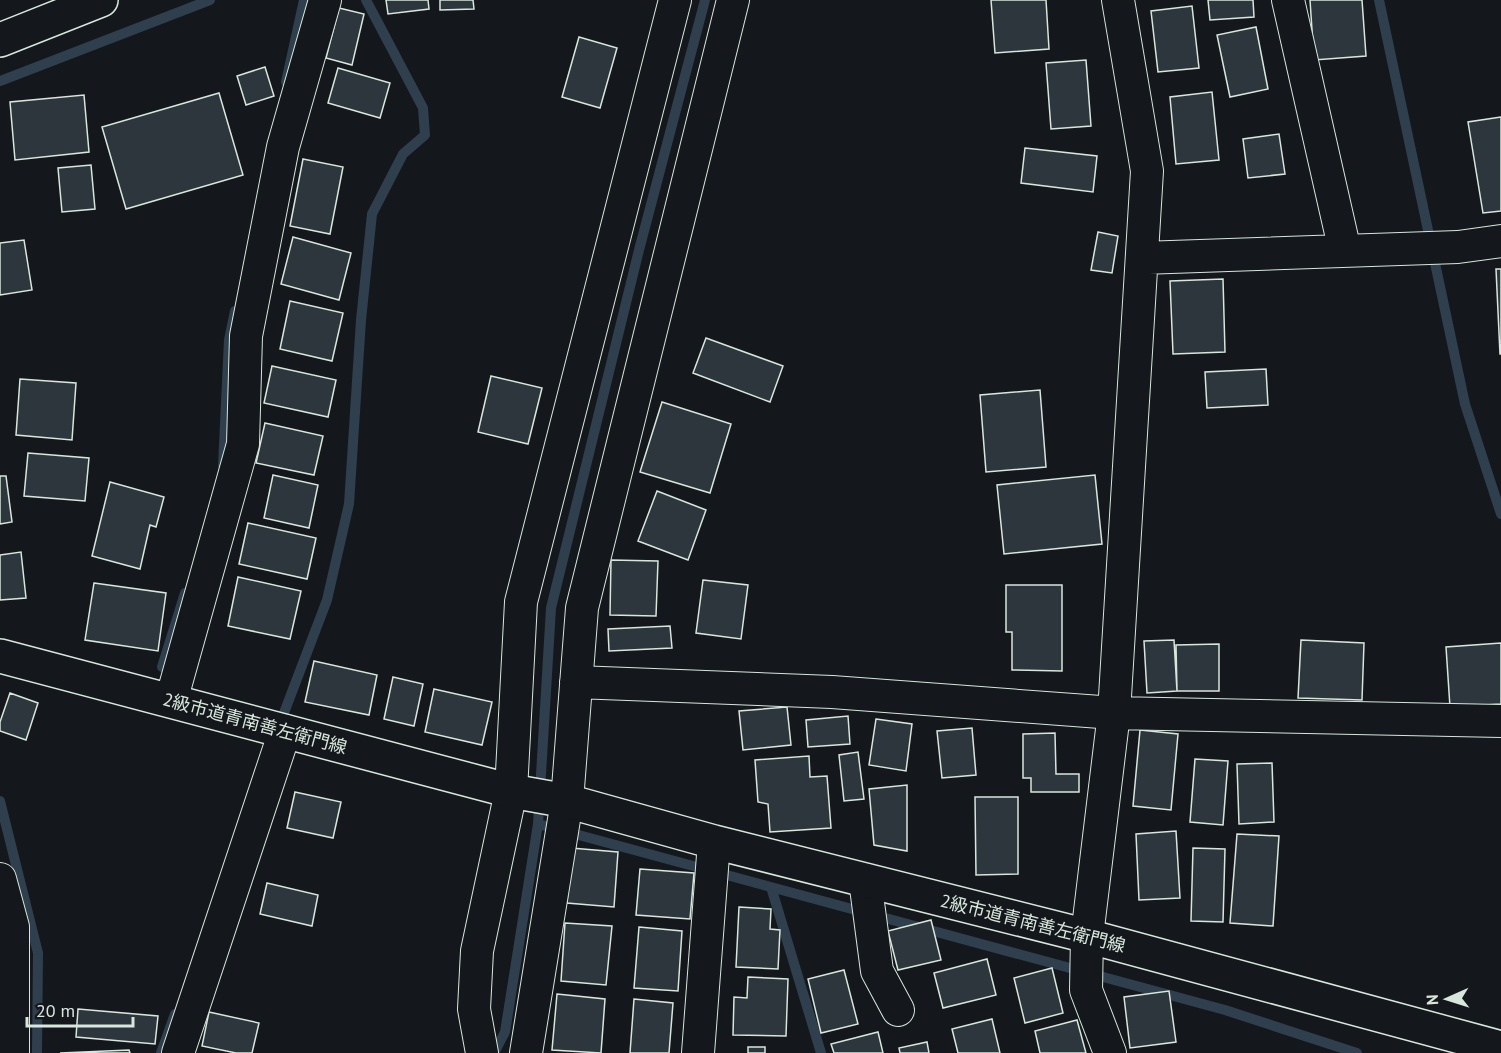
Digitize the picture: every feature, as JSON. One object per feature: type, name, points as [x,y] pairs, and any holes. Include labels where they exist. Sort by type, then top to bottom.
[{"type":"street","points":[[0,40],[101,0]]},
{"type":"street","points":[[171,701],[243,444],[246,336],[283,147],[325,0]]},
{"type":"street","points":[[482,1053],[474,1009],[477,951],[514,791],[521,602],[675,0]]},
{"type":"street","points":[[526,1053],[565,800],[582,608],[733,0]]},
{"type":"street","points":[[1110,1053],[1086,990],[1087,936],[1114,713],[1147,171],[1118,0]]},
{"type":"street","points":[[1288,0],[1345,251]]},
{"type":"street","points":[[1142,258],[1458,247],[1501,241]]},
{"type":"street","name":"2級市道青南善左衛門線","points":[[0,656],[514,791],[565,800],[714,842],[1087,936],[1501,1048]]},
{"type":"street","points":[[576,682],[832,692],[1114,713],[1501,721]]},
{"type":"street","points":[[178,1053],[285,731]]},
{"type":"street","points":[[698,1053],[714,842]]},
{"type":"street","points":[[0,879],[13,927],[13,1053]]},
{"type":"street","points":[[865,880],[877,971],[898,1010]]},
{"type":"building","points":[[386,0],[428,0],[429,9],[388,14]]},
{"type":"building","points":[[440,0],[473,0],[474,9],[440,10]]},
{"type":"building","points":[[991,0],[1046,0],[1049,49],[995,53]]},
{"type":"building","points":[[1208,0],[1253,0],[1254,17],[1210,20]]},
{"type":"building","points":[[1310,0],[1362,0],[1366,56],[1314,60]]},
{"type":"building","points":[[1192,6],[1199,68],[1158,72],[1151,11]]},
{"type":"building","points":[[339,8],[364,14],[352,65],[326,58]]},
{"type":"building","points":[[1256,27],[1268,89],[1230,97],[1217,35]]},
{"type":"building","points":[[579,37],[617,48],[600,108],[562,97]]},
{"type":"building","points":[[1086,60],[1091,126],[1051,129],[1046,63]]},
{"type":"building","points":[[265,67],[274,96],[246,105],[237,76]]},
{"type":"building","points":[[338,68],[390,83],[380,118],[328,103]]},
{"type":"building","points":[[1212,92],[1219,160],[1176,164],[1170,97]]},
{"type":"building","points":[[219,93],[243,175],[126,209],[102,127]]},
{"type":"building","points":[[84,95],[89,152],[15,160],[10,102]]},
{"type":"building","points":[[1501,117],[1501,211],[1483,213],[1468,122]]},
{"type":"building","points":[[1279,134],[1285,174],[1248,178],[1243,139]]},
{"type":"building","points":[[1025,148],[1097,156],[1093,192],[1021,183]]},
{"type":"building","points":[[303,159],[343,167],[330,234],[290,226]]},
{"type":"building","points":[[91,165],[95,209],[62,212],[58,168]]},
{"type":"building","points":[[1098,232],[1118,236],[1112,273],[1091,270]]},
{"type":"building","points":[[293,237],[351,253],[339,300],[281,284]]},
{"type":"building","points":[[24,240],[32,290],[0,295],[0,243]]},
{"type":"building","points":[[1496,269],[1501,269],[1501,354],[1500,354]]},
{"type":"building","points":[[1223,279],[1225,352],[1173,354],[1170,281]]},
{"type":"building","points":[[290,301],[343,313],[332,361],[280,349]]},
{"type":"building","points":[[706,338],[783,366],[770,402],[693,373]]},
{"type":"building","points":[[272,366],[336,380],[328,417],[264,403]]},
{"type":"building","points":[[1266,369],[1268,405],[1207,408],[1205,372]]},
{"type":"building","points":[[491,376],[542,388],[528,444],[478,432]]},
{"type":"building","points":[[20,379],[76,383],[72,440],[16,435]]},
{"type":"building","points":[[1040,390],[1046,467],[986,472],[980,395]]},
{"type":"building","points":[[662,402],[731,424],[710,493],[640,472]]},
{"type":"building","points":[[265,423],[323,436],[314,475],[256,463]]},
{"type":"building","points":[[28,453],[89,458],[85,501],[24,496]]},
{"type":"building","points":[[273,475],[318,485],[309,528],[264,518]]},
{"type":"building","points":[[1095,475],[1102,544],[1004,554],[997,485]]},
{"type":"building","points":[[0,476],[6,476],[12,522],[0,524]]},
{"type":"building","points":[[110,482],[164,497],[156,527],[150,525],[140,569],[92,556]]},
{"type":"building","points":[[657,491],[706,510],[688,560],[638,541]]},
{"type":"building","points":[[248,523],[316,538],[307,579],[239,564]]},
{"type":"building","points":[[21,552],[26,598],[0,600],[0,555]]},
{"type":"building","points":[[611,560],[658,561],[656,616],[610,615]]},
{"type":"building","points":[[238,577],[301,591],[290,639],[228,626]]},
{"type":"building","points":[[703,580],[748,585],[741,639],[696,633]]},
{"type":"building","points":[[94,583],[166,593],[158,651],[85,640]]},
{"type":"building","points":[[1006,585],[1062,585],[1062,671],[1012,670],[1012,632],[1006,632]]},
{"type":"building","points":[[670,626],[672,648],[609,651],[608,629]]},
{"type":"building","points":[[1174,640],[1177,691],[1147,693],[1144,641]]},
{"type":"building","points":[[1301,640],[1364,643],[1362,700],[1298,698]]},
{"type":"building","points":[[1501,643],[1501,704],[1450,707],[1446,647]]},
{"type":"building","points":[[1219,644],[1219,691],[1177,691],[1176,645]]},
{"type":"building","points":[[314,661],[377,675],[369,715],[305,702]]},
{"type":"building","points":[[393,677],[423,684],[414,726],[384,719]]},
{"type":"building","points":[[434,689],[492,702],[482,745],[425,732]]},
{"type":"building","points":[[10,693],[38,703],[26,740],[0,731],[0,722]]},
{"type":"building","points":[[787,707],[791,745],[743,750],[739,711]]},
{"type":"building","points":[[848,716],[850,744],[808,747],[806,720]]},
{"type":"building","points":[[876,719],[912,724],[906,771],[869,765]]},
{"type":"building","points":[[972,728],[976,775],[942,778],[937,731]]},
{"type":"building","points":[[1140,730],[1178,734],[1171,810],[1133,806]]},
{"type":"building","points":[[1055,733],[1056,774],[1079,774],[1079,792],[1031,792],[1031,778],[1023,778],[1023,734]]},
{"type":"building","points":[[858,752],[864,799],[844,801],[839,755]]},
{"type":"building","points":[[809,756],[810,777],[827,776],[831,828],[770,832],[768,804],[758,802],[755,760]]},
{"type":"building","points":[[1195,759],[1228,761],[1223,825],[1190,822]]},
{"type":"building","points":[[1272,763],[1274,822],[1239,824],[1237,764]]},
{"type":"building","points":[[907,785],[907,851],[874,845],[869,789]]},
{"type":"building","points":[[295,792],[341,802],[333,838],[287,828]]},
{"type":"building","points":[[975,797],[1018,797],[1018,874],[976,875]]},
{"type":"building","points":[[1176,831],[1180,898],[1139,900],[1136,834]]},
{"type":"building","points":[[1237,834],[1279,836],[1273,926],[1230,923]]},
{"type":"building","points":[[571,848],[618,852],[614,907],[567,903]]},
{"type":"building","points":[[1193,848],[1225,849],[1223,922],[1191,921]]},
{"type":"building","points":[[640,869],[694,873],[690,919],[636,915]]},
{"type":"building","points":[[267,883],[318,895],[312,926],[260,914]]},
{"type":"building","points":[[739,907],[771,909],[770,929],[780,930],[778,969],[736,967]]},
{"type":"building","points":[[931,920],[941,960],[898,970],[888,931]]},
{"type":"building","points":[[565,923],[612,926],[606,985],[561,981]]},
{"type":"building","points":[[639,927],[682,931],[678,991],[634,988]]},
{"type":"building","points":[[987,959],[996,995],[943,1008],[934,973]]},
{"type":"building","points":[[1052,968],[1063,1013],[1025,1023],[1014,978]]},
{"type":"building","points":[[844,970],[858,1024],[821,1033],[808,979]]},
{"type":"building","points":[[748,977],[788,979],[786,1036],[733,1035],[734,997],[747,998]]},
{"type":"building","points":[[1169,991],[1176,1042],[1130,1048],[1124,997]]},
{"type":"building","points":[[557,994],[605,999],[601,1053],[552,1050]]},
{"type":"building","points":[[634,999],[673,1003],[669,1053],[630,1053]]},
{"type":"building","points":[[78,1009],[158,1016],[155,1044],[76,1037]]},
{"type":"building","points":[[209,1012],[259,1023],[252,1053],[236,1053],[202,1046]]},
{"type":"building","points":[[992,1019],[1000,1053],[958,1053],[952,1029]]},
{"type":"building","points":[[1077,1020],[1086,1053],[1040,1053],[1035,1031]]},
{"type":"building","points":[[878,1032],[883,1053],[834,1053],[831,1044]]},
{"type":"building","points":[[927,1042],[929,1053],[900,1053],[899,1048]]},
{"type":"building","points":[[748,1047],[765,1047],[765,1053],[748,1053]]},
{"type":"building","points":[[129,1050],[130,1053],[60,1053]]},
{"type":"waterway","points":[[0,81],[210,0]]},
{"type":"waterway","points":[[286,82],[304,0]]},
{"type":"waterway","points":[[279,726],[327,600],[349,504],[361,320],[372,214],[403,154],[425,135],[423,108],[366,0]]},
{"type":"waterway","points":[[494,1053],[505,1032],[538,824],[551,608],[639,250],[705,0]]},
{"type":"waterway","points":[[1379,0],[1465,404],[1501,514]]},
{"type":"waterway","points":[[223,466],[229,340],[235,311]]},
{"type":"waterway","points":[[162,667],[185,593]]},
{"type":"waterway","points":[[0,801],[38,953],[37,1053]]},
{"type":"waterway","points":[[538,824],[1225,1010],[1357,1053]]},
{"type":"waterway","points":[[771,887],[821,1053]]},
{"type":"waterway","points":[[161,1053],[175,1014]]}]
